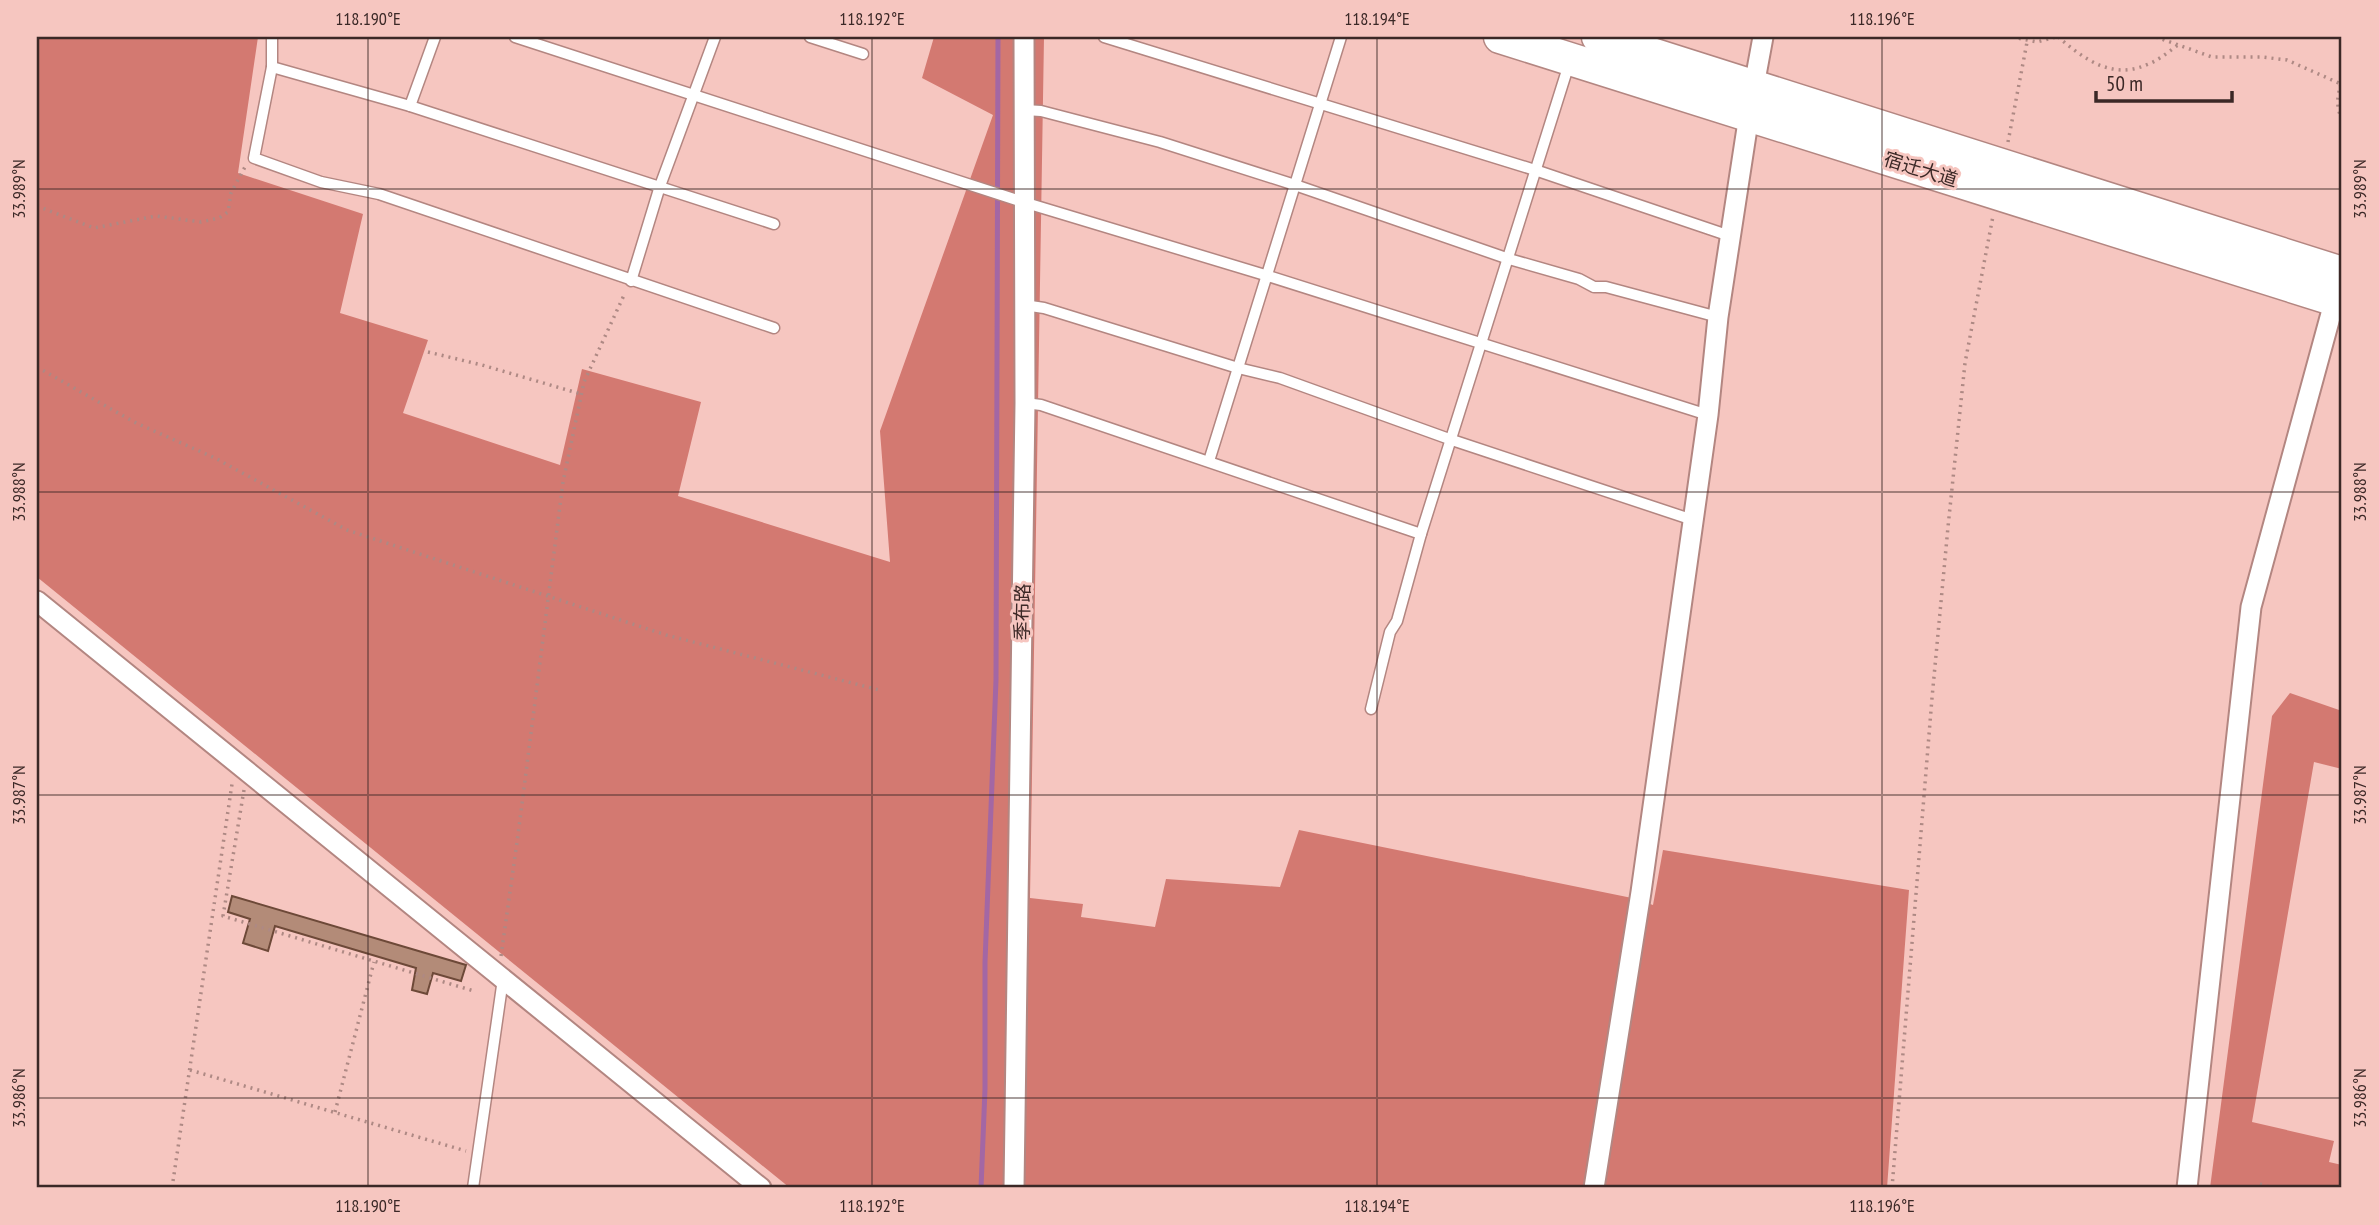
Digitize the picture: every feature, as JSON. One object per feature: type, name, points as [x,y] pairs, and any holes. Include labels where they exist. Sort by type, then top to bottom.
[{"type":"main road","name":"宿迁大道","points":[[1500,37],[1571,59],[1751,100],[2341,284]]},
{"type":"main road","name":"宿迁大道","points":[[1598,37],[1751,100]]},
{"type":"street","name":"季布路","points":[[1014,1188],[1025,403],[1023,305],[1014,199],[1025,110],[1024,37]]},
{"type":"street","points":[[1594,1188],[1641,892],[1708,415],[1718,317],[1763,37]]},
{"type":"street","points":[[2187,1188],[2250,607],[2341,284]]},
{"type":"street","points":[[37,601],[761,1188]]},
{"type":"lane","points":[[272,37],[272,66],[254,158],[321,182],[379,194],[774,328]]},
{"type":"lane","points":[[410,106],[435,37]]},
{"type":"lane","points":[[515,37],[991,192],[1265,275],[1708,415]]},
{"type":"lane","points":[[631,281],[660,186],[715,37]]},
{"type":"lane","points":[[810,37],[863,54]]},
{"type":"lane","points":[[1104,37],[1535,170],[1730,236]]},
{"type":"lane","points":[[1209,461],[1341,37]]},
{"type":"lane","points":[[1371,709],[1390,632],[1397,621],[1421,534],[1571,59]]},
{"type":"lane","points":[[272,66],[410,106],[774,224]]},
{"type":"lane","points":[[1025,110],[1041,111],[1160,142],[1295,185],[1509,259],[1579,279],[1594,287],[1606,287],[1718,317]]},
{"type":"lane","points":[[1023,305],[1044,308],[1238,368],[1280,378],[1452,440],[1693,520]]},
{"type":"lane","points":[[1025,403],[1041,405],[1421,534]]},
{"type":"lane","points":[[473,1188],[500,977]]},
{"type":"path","points":[[2012,37],[2037,42],[2057,37],[2097,65],[2114,69],[2146,66],[2178,45]]},
{"type":"path","points":[[2158,37],[2212,57],[2251,56],[2287,60],[2342,83],[2337,98],[2338,112],[2342,119]]},
{"type":"path","points":[[1892,1188],[1948,527],[1965,363],[2027,39]]},
{"type":"path","points":[[37,206],[94,228],[156,216],[201,222],[219,218],[228,212],[231,192],[254,158]]},
{"type":"path","points":[[500,977],[563,482],[581,394],[631,281]]},
{"type":"path","points":[[428,352],[581,394]]},
{"type":"path","points":[[37,367],[134,422],[215,458],[348,530],[666,635],[879,690]]},
{"type":"path","points":[[172,1188],[232,784]]},
{"type":"path","points":[[244,788],[223,916],[474,990]]},
{"type":"path","points":[[335,1112],[374,962]]},
{"type":"path","points":[[190,1070],[478,1154]]},
{"type":"path","points":[[2260,1184],[2273,1188]]},
{"type":"shaded area","points":[[37,37],[258,37],[238,173],[363,214],[340,313],[428,340],[403,413],[560,465],[582,369],[701,402],[678,496],[890,562],[880,431],[993,115],[922,78],[934,37],[1044,37],[1030,898],[1083,904],[1081,917],[1155,927],[1166,879],[1280,887],[1299,830],[1632,898],[1653,905],[1663,850],[1909,890],[1887,1188],[790,1188],[37,577]]},
{"type":"shaded area","points":[[2290,693],[2342,711],[2342,769],[2314,762],[2252,1122],[2334,1141],[2329,1162],[2342,1165],[2342,1188],[2210,1188],[2272,716]]},
{"type":"building","points":[[232,896],[466,965],[461,981],[433,973],[427,994],[412,990],[416,968],[275,926],[268,951],[243,943],[250,919],[228,912]]},
{"type":"waterway","points":[[981,1188],[985,1089],[985,962],[996,680],[998,37]]}]
